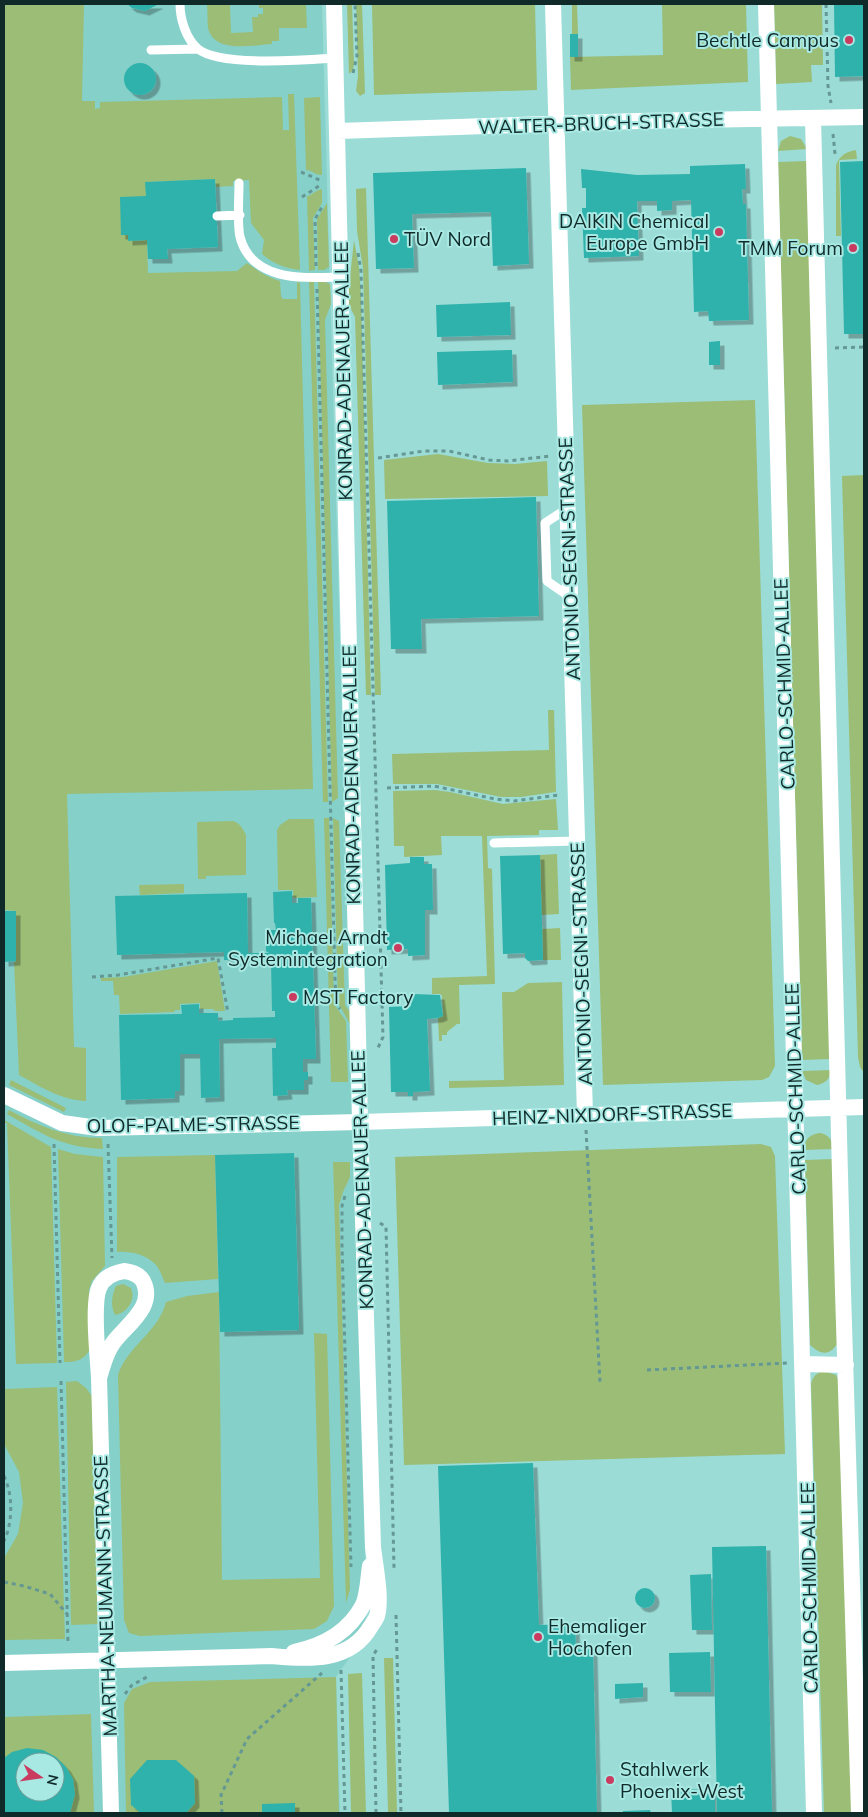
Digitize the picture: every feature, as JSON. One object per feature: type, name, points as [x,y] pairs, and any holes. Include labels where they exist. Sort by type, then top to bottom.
[{"type":"street","name":"KONRAD-ADENAUER-ALLEE","points":[[272,1656],[325,1657],[350,1648],[365,1637],[377,1616],[378,1595],[373,1547],[360,1122],[334,4]]},
{"type":"street","name":"ANTONIO-SEGNI-STRASSE","points":[[553,4],[585,1114]]},
{"type":"street","name":"CARLO-SCHMID-ALLEE","points":[[766,4],[814,1813]]},
{"type":"street","name":"WALTER-BRUCH-STRASSE","points":[[338,131],[638,121],[864,117]]},
{"type":"street","points":[[813,119],[859,1813]]},
{"type":"street","name":"OLOF-PALME-STRASSE","points":[[4,1096],[62,1122],[81,1126],[108,1128],[360,1122]]},
{"type":"street","name":"HEINZ-NIXDORF-STRASSE","points":[[360,1122],[864,1107]]},
{"type":"street","name":"MARTHA-NEUMANN-STRASSE","points":[[99,1378],[108,1351],[139,1314],[145,1303],[146,1286],[141,1278],[129,1272],[113,1273],[99,1288],[96,1303],[111,1813]]},
{"type":"street","points":[[803,1364],[846,1365]]},
{"type":"street","name":"KONRAD-ADENAUER-ALLEE","points":[[272,1656],[300,1650],[337,1636],[349,1625],[363,1604],[373,1547]]},
{"type":"street","points":[[4,1663],[272,1656]]},
{"type":"lane","points":[[180,4],[186,33],[198,49]]},
{"type":"lane","points":[[151,50],[198,49],[215,57],[248,61],[335,58]]},
{"type":"lane","points":[[239,183],[240,236],[246,250],[260,265],[276,273],[291,277],[339,277]]},
{"type":"lane","points":[[217,216],[240,215]]},
{"type":"lane","points":[[568,508],[545,523],[547,581],[570,597]]},
{"type":"lane","points":[[494,843],[577,841]]},
{"type":"path","points":[[826,4],[828,86],[832,118]]},
{"type":"path","points":[[301,172],[325,182]]},
{"type":"path","points":[[325,182],[325,189]]},
{"type":"path","points":[[302,197],[325,182]]},
{"type":"path","points":[[325,203],[315,219],[336,1004],[341,1011]]},
{"type":"path","points":[[358,249],[361,271],[383,1037]]},
{"type":"path","points":[[819,349],[864,347]]},
{"type":"path","points":[[378,458],[424,451],[449,450],[489,460],[508,461],[551,456]]},
{"type":"path","points":[[387,788],[434,786],[495,799],[514,801],[560,795]]},
{"type":"path","points":[[92,977],[118,975],[218,958],[228,1014]]},
{"type":"path","points":[[585,1114],[600,1382]]},
{"type":"path","points":[[108,1137],[112,1264]]},
{"type":"path","points":[[54,1144],[60,1363]]},
{"type":"path","points":[[346,1192],[342,1206],[342,1245],[352,1572]]},
{"type":"path","points":[[386,1227],[394,1573]]},
{"type":"path","points":[[647,1370],[803,1364]]},
{"type":"path","points":[[61,1381],[68,1643]]},
{"type":"path","points":[[4,1476],[11,1508],[4,1541]]},
{"type":"path","points":[[4,1582],[50,1594],[68,1614]]},
{"type":"path","points":[[396,1614],[402,1813]]},
{"type":"path","points":[[373,1656],[376,1813]]},
{"type":"path","points":[[342,1670],[345,1813]]},
{"type":"path","points":[[222,1813],[221,1794],[247,1739],[324,1671]]},
{"type":"path","points":[[123,1685],[132,1685],[132,1676]]},
{"type":"shaded area","points":[[4,4],[322,4],[364,1488],[366,1634],[336,1677],[340,1813],[4,1813]]},
{"type":"shaded area","points":[[4,4],[84,4],[82,101],[95,101],[95,109],[100,108],[100,102],[282,97],[283,130],[289,130],[288,94],[294,94],[300,270],[279,265],[262,254],[264,240],[251,223],[249,180],[233,181],[233,186],[216,187],[215,179],[146,182],[146,196],[121,235],[128,235],[128,241],[147,240],[148,273],[237,271],[247,263],[263,274],[280,281],[283,299],[297,299],[297,282],[300,283],[313,789],[67,794],[74,1047],[86,1048],[86,1101],[60,1095],[19,1075],[14,962],[16,961],[16,911],[4,910]]},
{"type":"shaded area","points":[[207,4],[230,4],[231,33],[253,32],[252,17],[258,17],[258,14],[263,14],[263,8],[259,8],[259,4],[306,4],[307,28],[279,28],[279,41],[272,41],[272,44],[226,45],[218,42],[208,28]]},
{"type":"shaded area","points":[[347,4],[352,4],[354,64],[353,70],[349,74]]},
{"type":"shaded area","points":[[356,4],[362,4],[365,93],[360,96],[356,91],[358,76]]},
{"type":"shaded area","points":[[372,4],[535,4],[537,90],[374,95]]},
{"type":"shaded area","points":[[572,4],[577,4],[578,34],[572,34]]},
{"type":"shaded area","points":[[662,4],[746,4],[748,82],[571,90],[570,57],[663,55]]},
{"type":"shaded area","points":[[774,4],[822,4],[823,65],[811,65],[812,82],[776,84]]},
{"type":"shaded area","points":[[320,97],[322,175],[306,170],[304,98]]},
{"type":"shaded area","points":[[790,136],[801,139],[807,149],[778,151],[781,141]]},
{"type":"shaded area","points":[[856,150],[857,159],[839,161],[841,236],[836,236],[836,165],[844,154]]},
{"type":"shaded area","points":[[807,161],[831,1059],[802,1060],[778,162]]},
{"type":"shaded area","points":[[366,188],[381,695],[375,695],[363,268],[357,231],[356,189]]},
{"type":"shaded area","points":[[322,189],[322,203],[313,218],[315,270],[309,271],[307,196]]},
{"type":"shaded area","points":[[327,203],[329,267],[324,270],[318,270],[317,219]]},
{"type":"shaded area","points":[[354,240],[359,267],[361,295],[371,695],[366,695],[355,317],[349,305]]},
{"type":"shaded area","points":[[309,281],[314,281],[328,802],[323,802]]},
{"type":"shaded area","points":[[318,281],[330,284],[331,304],[325,320],[338,798],[332,802]]},
{"type":"shaded area","points":[[755,400],[775,1066],[769,1077],[762,1080],[603,1085],[582,405]]},
{"type":"shaded area","points":[[438,454],[488,463],[515,464],[547,461],[548,496],[385,499],[384,460]]},
{"type":"shaded area","points":[[864,475],[864,1073],[860,1067],[858,1057],[842,476]]},
{"type":"shaded area","points":[[548,710],[554,710],[556,792],[521,797],[501,797],[437,784],[393,784],[392,754],[549,750]]},
{"type":"shaded area","points":[[435,790],[503,804],[556,799],[558,830],[539,830],[539,835],[487,836],[488,868],[492,869],[495,984],[459,985],[460,1024],[457,1024],[447,1032],[447,1035],[442,1035],[442,1041],[439,1041],[438,1018],[443,1016],[442,996],[440,994],[432,994],[432,978],[487,976],[482,836],[441,836],[442,855],[404,857],[404,846],[394,846],[393,791]]},
{"type":"shaded area","points":[[324,818],[329,818],[334,1004],[346,1021],[348,1082],[331,1082]]},
{"type":"shaded area","points":[[333,818],[339,821],[345,1005],[350,1012],[350,1024],[338,1003]]},
{"type":"shaded area","points":[[289,819],[314,819],[317,897],[293,898],[293,890],[278,890],[277,830],[280,825]]},
{"type":"shaded area","points":[[233,821],[242,828],[246,835],[246,875],[206,876],[206,879],[198,879],[197,822]]},
{"type":"shaded area","points":[[557,854],[559,914],[541,915],[540,855]]},
{"type":"shaded area","points":[[184,884],[184,893],[140,895],[139,885]]},
{"type":"shaded area","points":[[560,928],[561,960],[543,960],[542,929]]},
{"type":"shaded area","points":[[217,961],[225,1011],[200,1009],[200,1003],[180,1004],[180,1010],[175,1010],[174,1012],[120,1014],[119,995],[114,995],[113,981],[101,981],[101,978],[123,977]]},
{"type":"shaded area","points":[[562,982],[564,1085],[449,1088],[449,1081],[504,1080],[502,992],[514,992],[528,983]]},
{"type":"shaded area","points":[[831,1070],[827,1080],[817,1085],[806,1080],[802,1071]]},
{"type":"shaded area","points":[[11,1080],[66,1108],[64,1112],[9,1085]]},
{"type":"shaded area","points":[[9,1110],[54,1130],[77,1136],[102,1138],[103,1149],[75,1146],[52,1138],[7,1114]]},
{"type":"shaded area","points":[[4,1120],[51,1147],[57,1363],[16,1364],[7,1123],[4,1123]]},
{"type":"shaded area","points":[[819,1133],[830,1138],[834,1149],[804,1150],[808,1138]]},
{"type":"shaded area","points":[[761,1144],[771,1147],[775,1156],[785,1454],[404,1465],[395,1157]]},
{"type":"shaded area","points":[[58,1149],[75,1154],[103,1157],[105,1266],[92,1281],[89,1290],[91,1347],[83,1357],[77,1361],[69,1362],[64,1362]]},
{"type":"shaded area","points":[[215,1155],[218,1279],[165,1283],[158,1268],[147,1258],[127,1252],[117,1252],[117,1157]]},
{"type":"shaded area","points":[[834,1159],[840,1339],[834,1348],[823,1353],[810,1345],[805,1160]]},
{"type":"shaded area","points":[[333,1162],[350,1162],[350,1177],[339,1205],[350,1589],[346,1603]]},
{"type":"shaded area","points":[[123,1284],[131,1288],[132,1301],[124,1311],[115,1315],[112,1304],[113,1293],[116,1286]]},
{"type":"shaded area","points":[[219,1292],[222,1580],[320,1578],[314,1333],[327,1334],[334,1606],[327,1621],[314,1629],[140,1636],[129,1633],[124,1620],[118,1375],[128,1356],[150,1331],[162,1313],[166,1302],[187,1296]]},
{"type":"shaded area","points":[[824,1371],[836,1375],[840,1382],[852,1813],[824,1813],[811,1384],[815,1375]]},
{"type":"shaded area","points":[[77,1381],[92,1396],[98,1624],[71,1625],[66,1382]]},
{"type":"shaded area","points":[[57,1387],[65,1639],[4,1640],[4,1558],[18,1534],[23,1503],[19,1472],[4,1444],[4,1389]]},
{"type":"shaded area","points":[[384,1658],[393,1658],[397,1813],[388,1813]]},
{"type":"shaded area","points":[[362,1673],[366,1813],[351,1813],[348,1674]]},
{"type":"shaded area","points":[[336,1677],[339,1813],[126,1813],[124,1703],[132,1689],[150,1682]]},
{"type":"shaded area","points":[[91,1714],[94,1813],[4,1813],[4,1717]]},
{"type":"building","points":[[127,4],[159,4],[145,11],[132,8]]},
{"type":"building","name":"Bechtle Campus","points":[[834,4],[864,4],[864,76],[835,77]]},
{"type":"building","points":[[570,34],[578,34],[578,57],[570,57]]},
{"type":"building","points":[[140,63],[151,68],[156,79],[151,90],[140,95],[129,90],[124,79],[129,68]]},
{"type":"building","name":"TMM Forum","points":[[864,161],[864,334],[844,334],[840,162]]},
{"type":"building","name":"DAIKIN Chemical Europe GmbH","points":[[745,164],[746,189],[742,189],[743,204],[746,204],[749,320],[709,321],[708,311],[694,312],[691,200],[672,201],[672,210],[657,211],[657,201],[637,201],[639,256],[584,258],[582,208],[586,208],[586,188],[582,188],[581,169],[637,175],[690,174],[690,166]]},
{"type":"building","name":"TÜV Nord","points":[[526,168],[529,264],[493,266],[491,212],[412,214],[414,268],[376,269],[373,173]]},
{"type":"building","points":[[215,179],[218,247],[167,249],[168,259],[148,259],[147,240],[128,241],[128,235],[121,235],[120,197],[146,196],[145,182]]},
{"type":"building","points":[[510,302],[511,335],[437,337],[436,305]]},
{"type":"building","points":[[720,341],[720,365],[709,365],[709,342]]},
{"type":"building","points":[[512,350],[513,382],[438,385],[437,352]]},
{"type":"building","points":[[536,497],[539,616],[421,619],[422,649],[391,649],[387,501]]},
{"type":"building","points":[[540,855],[543,960],[528,961],[525,958],[525,953],[503,954],[500,856]]},
{"type":"building","points":[[410,857],[424,857],[424,864],[432,864],[433,910],[425,910],[425,955],[408,956],[408,949],[387,950],[385,865],[410,863]]},
{"type":"building","points":[[292,891],[292,903],[298,903],[298,898],[311,898],[316,1059],[303,1059],[303,1072],[308,1072],[308,1080],[304,1080],[304,1090],[287,1090],[288,1095],[273,1096],[272,1048],[276,1048],[276,1038],[219,1039],[220,1097],[201,1098],[200,1054],[180,1054],[180,1091],[175,1091],[175,1098],[121,1100],[119,1015],[182,1014],[181,1005],[199,1004],[199,1013],[218,1013],[218,1021],[233,1020],[233,1018],[275,1017],[275,1011],[272,1011],[271,960],[274,959],[224,960],[224,952],[117,955],[115,896],[247,893],[248,953],[269,953],[266,951],[266,930],[276,930],[273,892]]},
{"type":"building","points":[[4,911],[16,911],[16,961],[4,962]]},
{"type":"building","points":[[414,994],[440,995],[443,1016],[427,1019],[430,1091],[413,1092],[413,1096],[408,1096],[408,1092],[391,1092],[389,1007],[411,1006],[410,997]]},
{"type":"building","points":[[294,1153],[299,1330],[220,1332],[215,1155]]},
{"type":"building","points":[[533,1463],[539,1625],[575,1624],[576,1650],[593,1649],[597,1813],[449,1813],[438,1466]]},
{"type":"building","points":[[766,1546],[772,1813],[717,1813],[712,1547]]},
{"type":"building","points":[[711,1574],[712,1630],[692,1630],[690,1575]]},
{"type":"building","points":[[645,1588],[652,1591],[655,1598],[652,1605],[645,1608],[638,1605],[635,1598],[638,1591]]},
{"type":"building","points":[[710,1652],[711,1692],[670,1692],[669,1653]]},
{"type":"building","points":[[643,1683],[643,1697],[615,1699],[615,1684]]},
{"type":"building","points":[[27,1748],[47,1752],[15,1752],[15,1802],[65,1802],[65,1766],[73,1779],[75,1794],[70,1813],[4,1813],[4,1758],[12,1752]]},
{"type":"building","points":[[147,1760],[176,1760],[194,1776],[195,1803],[186,1813],[141,1813],[131,1805],[130,1779]]},
{"type":"building","points":[[715,1789],[715,1813],[672,1813],[671,1790]]},
{"type":"building","points":[[295,1803],[295,1813],[262,1813],[262,1804]]},
{"type":"building","points":[[650,1810],[651,1813],[623,1813],[623,1811]]},
{"type":"place","name":"Bechtle Campus","points":[[849,40]]},
{"type":"place","name":"DAIKIN Chemical Europe GmbH","points":[[719,232]]},
{"type":"place","name":"TÜV Nord","points":[[394,239]]},
{"type":"place","name":"TMM Forum","points":[[853,248]]},
{"type":"place","name":"Michael Arndt Systemintegration","points":[[398,948]]},
{"type":"place","name":"MST Factory","points":[[293,997]]},
{"type":"place","name":"Ehemaliger Hochofen","points":[[538,1637]]},
{"type":"place","name":"Stahlwerk Phoenix-West","points":[[610,1780]]}]
